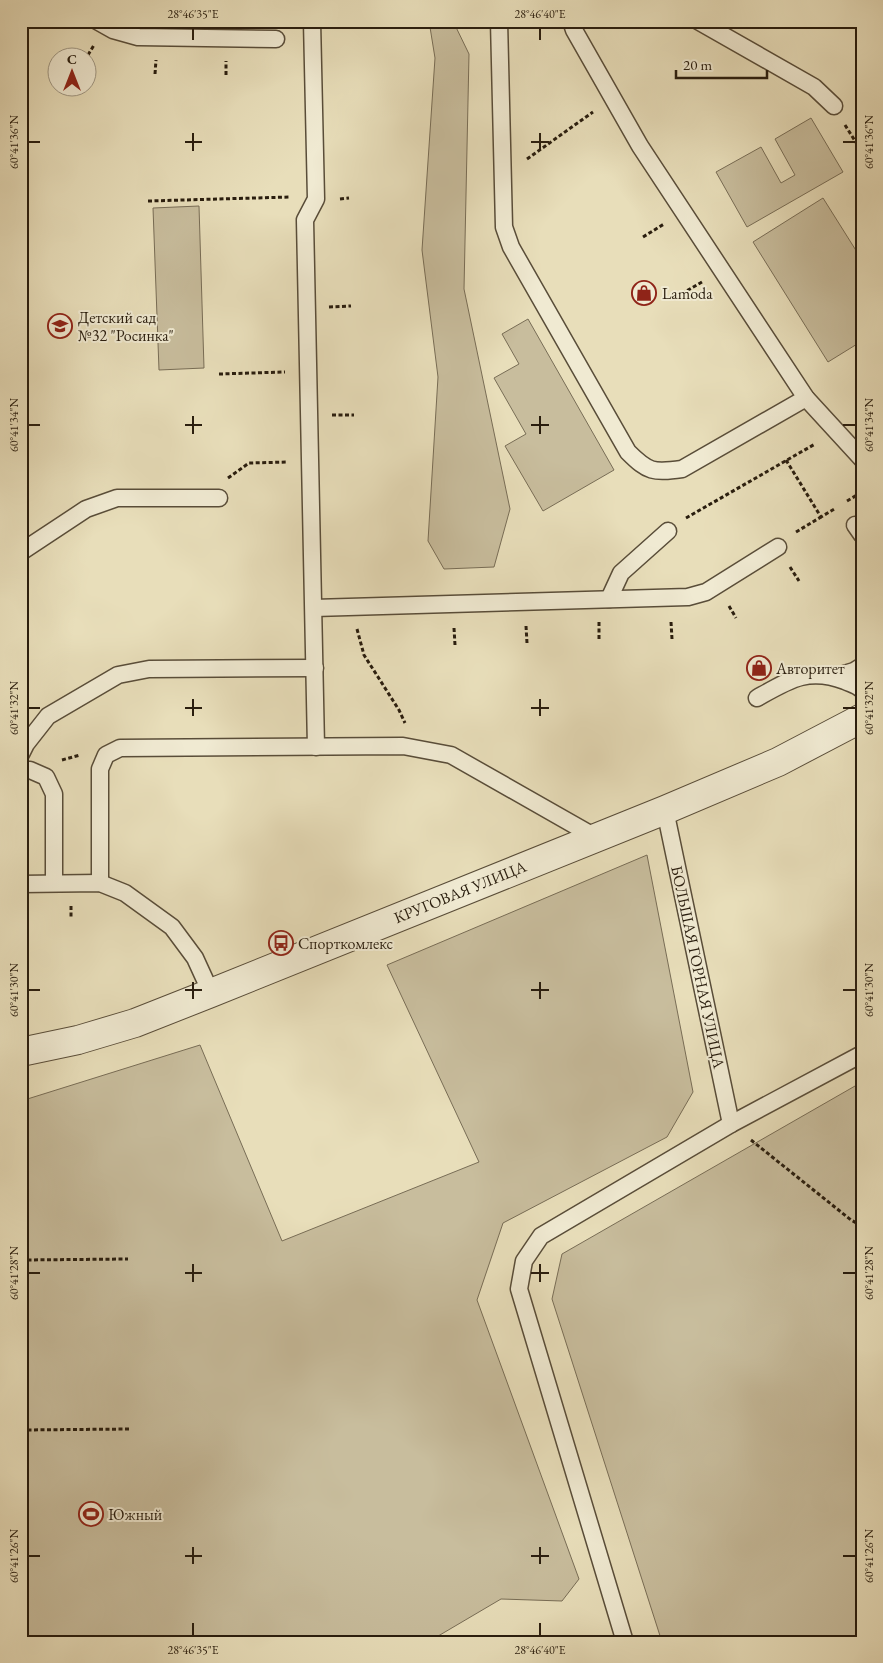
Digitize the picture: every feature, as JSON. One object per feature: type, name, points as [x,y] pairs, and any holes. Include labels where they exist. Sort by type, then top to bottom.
[{"type":"street","name":"КРУГОВАЯ УЛИЦА","points":[[21,1052],[78,1040],[135,1023],[211,993],[665,810],[778,762],[862,718]]},
{"type":"lane","points":[[97,21],[113,30],[138,36],[276,39]]},
{"type":"lane","points":[[312,21],[316,196],[305,220],[316,747]]},
{"type":"lane","points":[[499,21],[504,227],[511,247],[628,452],[642,466],[661,472],[682,469],[806,398]]},
{"type":"lane","points":[[571,21],[574,30],[640,146],[806,398],[862,459]]},
{"type":"lane","points":[[698,21],[814,87],[834,106]]},
{"type":"lane","points":[[21,552],[86,509],[117,498],[219,498]]},
{"type":"lane","points":[[609,599],[621,573],[668,531]]},
{"type":"lane","points":[[314,608],[688,597],[706,592],[778,547]]},
{"type":"lane","points":[[834,677],[854,671],[862,666]]},
{"type":"lane","points":[[21,754],[26,744],[48,716],[118,675],[149,668],[315,668]]},
{"type":"lane","points":[[758,698],[784,682],[804,675],[834,677],[862,690]]},
{"type":"lane","points":[[100,883],[100,769],[106,754],[120,748],[403,746],[451,754],[596,838]]},
{"type":"lane","points":[[26,770],[46,778],[54,794],[54,883]]},
{"type":"lane","name":"БОЛЬШАЯ ГОРНАЯ УЛИЦА","points":[[665,810],[731,1124]]},
{"type":"lane","points":[[21,884],[100,883],[125,894],[172,927],[195,958],[211,993]]},
{"type":"lane","points":[[625,1642],[519,1289],[524,1261],[541,1236],[731,1124],[862,1054]]},
{"type":"path","points":[[834,106],[862,152]]},
{"type":"path","points":[[502,176],[584,118]]},
{"type":"path","points":[[148,201],[316,196]]},
{"type":"path","points":[[643,236],[666,223]]},
{"type":"path","points":[[676,297],[704,281]]},
{"type":"path","points":[[219,374],[309,371]]},
{"type":"path","points":[[668,531],[690,514],[820,441]]},
{"type":"path","points":[[786,460],[814,505]]},
{"type":"path","points":[[226,479],[249,464],[310,462]]},
{"type":"path","points":[[843,504],[862,492]]},
{"type":"path","points":[[792,535],[821,517]]},
{"type":"path","points":[[351,607],[364,655],[399,710],[414,748]]},
{"type":"path","points":[[26,770],[76,755],[106,754]]},
{"type":"path","points":[[731,1124],[851,1220],[862,1226]]},
{"type":"path","points":[[21,1260],[128,1259]]},
{"type":"path","points":[[21,1430],[130,1429]]},
{"type":"shaded area","points":[[429,21],[453,21],[469,54],[464,289],[510,509],[494,567],[444,569],[428,541],[438,377],[422,250],[435,58]]},
{"type":"shaded area","points":[[811,118],[843,172],[747,227],[716,172],[761,147],[781,183],[795,175],[775,139]]},
{"type":"shaded area","points":[[823,198],[862,260],[862,341],[828,362],[753,242]]},
{"type":"shaded area","points":[[199,206],[204,368],[159,370],[153,208]]},
{"type":"shaded area","points":[[528,319],[614,470],[543,511],[505,446],[526,434],[494,378],[519,364],[502,334]]},
{"type":"shaded area","points":[[647,855],[693,1092],[667,1137],[503,1223],[477,1300],[579,1579],[562,1601],[501,1599],[428,1642],[21,1642],[21,1101],[200,1045],[282,1241],[479,1162],[387,965]]},
{"type":"shaded area","points":[[862,1082],[862,1642],[662,1642],[552,1299],[562,1254]]},
{"type":"place","name":"Lamoda","points":[[644,293]]},
{"type":"place","name":"Детский сад №32 \"Росинка\"","points":[[60,326]]},
{"type":"place","name":"Авторитет","points":[[759,668]]},
{"type":"place","name":"Спорткомлекс","points":[[281,943]]},
{"type":"place","name":"Южный","points":[[91,1514]]}]
